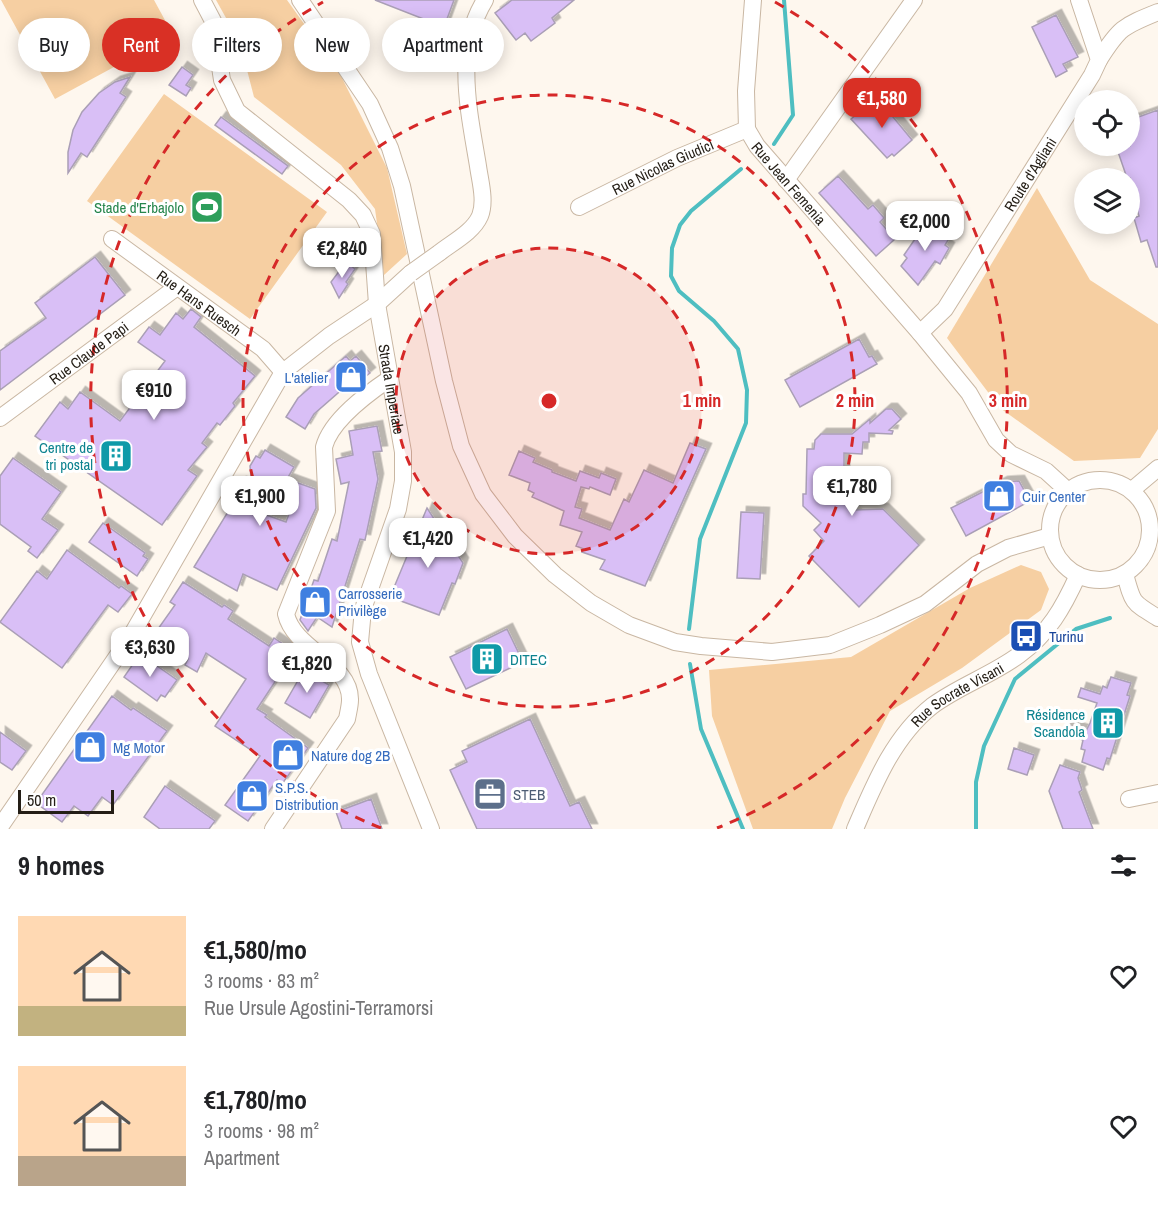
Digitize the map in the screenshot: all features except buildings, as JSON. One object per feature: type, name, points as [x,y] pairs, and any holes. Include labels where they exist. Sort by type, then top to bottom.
[{"type":"street","name":"Strada Imperiale","points":[[202,0],[213,21],[222,80],[237,111],[350,200],[363,215],[372,234],[377,304],[402,452],[403,482],[398,509],[363,609],[360,642],[369,674],[431,829]]},
{"type":"street","points":[[300,0],[370,104],[390,147],[402,186],[444,381],[461,446],[483,494],[515,536],[555,575],[591,603],[629,625],[675,642],[772,652],[830,645],[926,603],[977,564],[1008,548],[1050,536]]},
{"type":"street","points":[[0,827],[131,636],[283,372],[329,336],[377,304],[411,273],[472,228],[481,215],[483,197],[470,117],[465,67],[470,33],[485,0]]},
{"type":"street","name":"Rue Jean Femenia","points":[[753,0],[746,91],[747,129],[757,146],[920,333]]},
{"type":"street","points":[[786,180],[914,0]]},
{"type":"street","points":[[1079,0],[1099,60]]},
{"type":"street","name":"Route d'Agliani","points":[[920,333],[945,309],[1092,75],[1114,36],[1129,24],[1158,12]]},
{"type":"street","name":"Rue Nicolas Giudici","points":[[579,207],[677,158],[747,129]]},
{"type":"street","name":"Rue Hans Ruesch","points":[[112,239],[263,349],[283,372]]},
{"type":"street","name":"Rue Claude Papi","points":[[0,418],[177,286]]},
{"type":"street","points":[[920,333],[969,393],[996,440],[1011,454],[1046,471],[1068,491]]},
{"type":"street","points":[[273,829],[346,719],[350,698],[344,677],[304,642],[289,625],[286,614],[327,511],[324,447],[327,437],[353,408],[389,379]]},
{"type":"street","points":[[1132,490],[1158,468]]},
{"type":"street","points":[[1100,479],[1117,482],[1132,490],[1143,502],[1149,517],[1151,534],[1147,550],[1138,564],[1125,574],[1110,580],[1094,580],[1078,575],[1065,566],[1055,552],[1050,536],[1051,519],[1057,504],[1068,491],[1083,482],[1100,479]]},
{"type":"street","points":[[1125,574],[1131,598],[1137,605],[1158,618]]},
{"type":"street","name":"Rue Socrate Visani","points":[[855,829],[874,784],[891,753],[910,728],[932,706],[1019,655],[1062,611],[1078,575]]},
{"type":"street","points":[[1129,799],[1158,793]]},
{"type":"shaded area","points":[[1,0],[154,0],[164,18],[102,18],[102,72],[105,72],[55,99],[40,72],[90,72],[90,18],[18,18],[18,31]]},
{"type":"shaded area","points":[[216,0],[287,0],[300,18],[294,18],[294,72],[339,72],[340,74],[387,168],[407,254],[384,275],[375,209],[341,165],[254,97],[248,72],[282,72],[282,18],[226,18]]},
{"type":"shaded area","name":"Stade d'Erbajolo","points":[[164,94],[327,212],[250,319],[87,201]]},
{"type":"shaded area","points":[[1037,188],[1090,280],[1158,324],[1158,429],[1140,458],[1074,461],[1000,408],[947,338]]},
{"type":"shaded area","points":[[1021,565],[1041,572],[1049,589],[1041,610],[962,668],[890,711],[845,798],[832,829],[753,829],[712,716],[709,670],[851,657],[970,588]]},
{"type":"waterway","points":[[774,144],[793,115],[784,0]]},
{"type":"waterway","points":[[689,629],[700,539],[746,423],[747,390],[738,349],[714,321],[679,291],[671,276],[672,248],[680,225],[691,211],[741,169]]},
{"type":"waterway","points":[[976,829],[976,782],[984,746],[1015,679],[1076,629],[1110,618]]},
{"type":"waterway","points":[[690,664],[701,729],[743,829]]},
{"type":"place","name":"Stade d'Erbajolo","points":[[207,207]]},
{"type":"place","name":"L'atelier","points":[[351,377]]},
{"type":"place","name":"Centre de tri postal","points":[[116,456]]},
{"type":"place","name":"Cuir Center","points":[[999,496]]},
{"type":"place","name":"Carrosserie Privilège","points":[[315,602]]},
{"type":"place","name":"Turinu","points":[[1026,636]]},
{"type":"place","name":"DITEC","points":[[487,659]]},
{"type":"place","name":"Résidence Scandola","points":[[1108,723]]},
{"type":"place","name":"Mg Motor","points":[[90,747]]},
{"type":"place","name":"Nature dog 2B","points":[[288,755]]},
{"type":"place","name":"STEB","points":[[490,794]]},
{"type":"place","name":"S.P.S. Distribution","points":[[252,796]]}]
